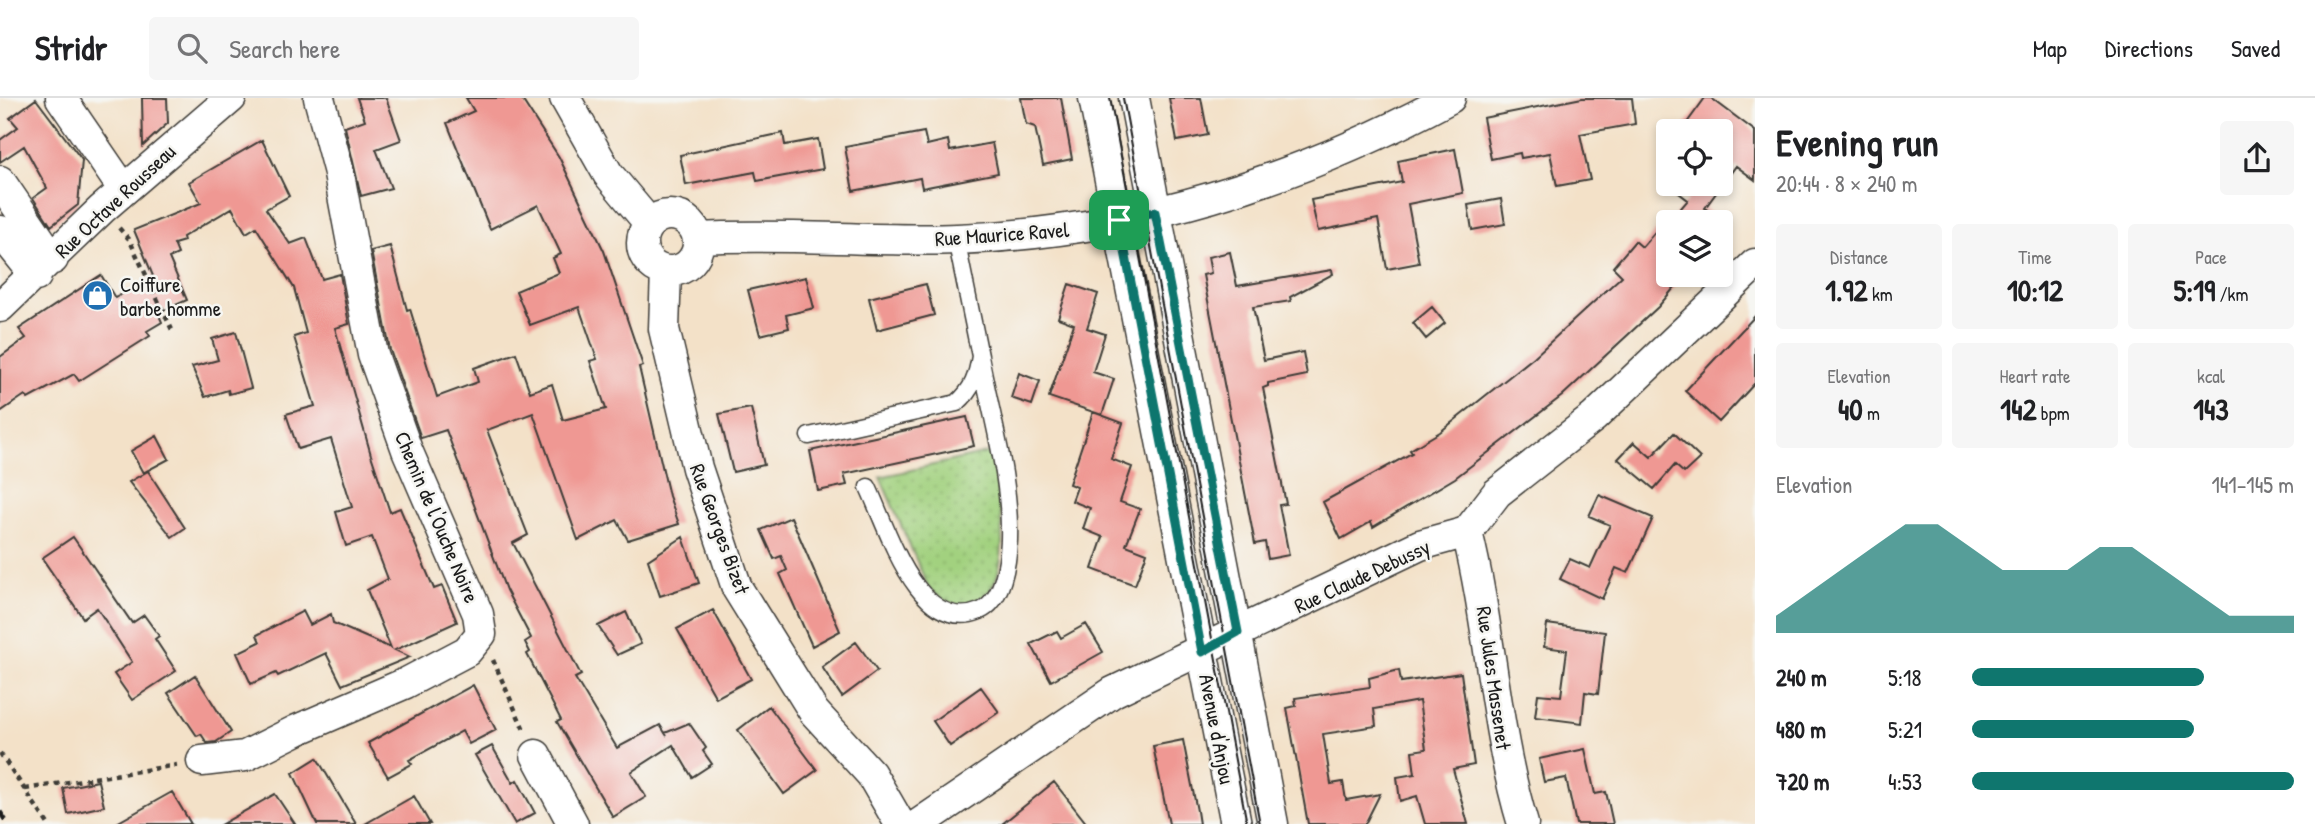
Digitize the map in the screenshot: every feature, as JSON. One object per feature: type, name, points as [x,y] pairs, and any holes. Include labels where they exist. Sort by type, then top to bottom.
[{"type":"street","points":[[61,98],[113,200]]},
{"type":"street","name":"Rue Octave Rousseau","points":[[0,307],[113,200],[231,98]]},
{"type":"street","name":"Chemin de l'Ouche Noire","points":[[319,98],[338,170],[373,355],[407,450],[478,614],[481,634]]},
{"type":"street","points":[[565,98],[608,174],[649,223]]},
{"type":"street","name":"Avenue d'Anjou","points":[[1094,98],[1236,824]]},
{"type":"street","name":"Avenue d'Anjou","points":[[1134,98],[1273,824]]},
{"type":"street","name":"Rue Maurice Ravel","points":[[698,238],[763,234],[839,240],[956,239],[1086,229],[1155,212],[1291,172],[1450,98]]},
{"type":"street","points":[[0,181],[44,267]]},
{"type":"street","points":[[678,215],[688,220],[698,238],[699,247],[691,262],[676,271],[667,271],[649,262],[643,253],[642,243],[649,223],[657,217],[678,215]]},
{"type":"street","points":[[0,231],[44,267]]},
{"type":"street","points":[[1467,532],[1497,493],[1594,416],[1755,264]]},
{"type":"street","name":"Rue Georges Bizet","points":[[667,271],[664,329],[697,468],[737,588],[814,712],[871,774],[900,824]]},
{"type":"street","name":"Rue Claude Debussy","points":[[919,824],[1113,692],[1202,652],[1420,545],[1467,532]]},
{"type":"street","name":"Rue Jules Massenet","points":[[1467,532],[1481,589],[1510,782],[1522,824]]},
{"type":"street","points":[[202,761],[245,756],[467,651],[481,634]]},
{"type":"street","points":[[536,755],[573,824]]},
{"type":"lane","points":[[869,487],[908,573],[925,600],[943,612],[962,617],[984,609],[996,596],[1004,575],[1009,543],[1009,509],[956,239]]},
{"type":"lane","points":[[809,436],[957,403],[969,393],[980,356]]},
{"type":"path","points":[[113,200],[173,332]]},
{"type":"path","points":[[481,634],[536,755]]},
{"type":"path","points":[[0,753],[48,824]]},
{"type":"path","points":[[25,789],[202,761]]},
{"type":"green space","points":[[991,452],[1002,536],[1001,559],[996,579],[986,594],[971,603],[953,603],[928,587],[880,477]]},
{"type":"building","points":[[142,98],[167,98],[168,123],[143,146]]},
{"type":"building","points":[[357,98],[386,98],[401,140],[376,149],[391,188],[361,196],[345,127],[365,120]]},
{"type":"building","points":[[466,98],[521,98],[559,157],[604,251],[643,366],[639,367],[669,496],[679,524],[628,540],[617,520],[578,540],[533,413],[487,430],[528,535],[513,543],[581,675],[575,678],[617,748],[660,725],[665,733],[689,723],[706,748],[703,751],[712,764],[692,777],[673,745],[631,772],[646,797],[613,817],[557,722],[561,720],[527,654],[530,652],[525,642],[531,638],[506,590],[446,430],[421,438],[390,350],[371,251],[390,246],[407,310],[410,309],[437,397],[478,382],[474,368],[516,353],[530,392],[552,384],[563,420],[606,409],[590,361],[597,359],[579,307],[530,325],[516,291],[559,273],[553,258],[561,254],[538,205],[490,229],[447,123],[474,111]]},
{"type":"building","points":[[1021,98],[1061,98],[1072,159],[1043,165],[1035,127],[1026,124]]},
{"type":"building","points":[[1169,98],[1201,98],[1208,135],[1177,141]]},
{"type":"building","points":[[1582,98],[1632,98],[1635,124],[1580,134],[1590,180],[1557,186],[1550,153],[1521,158],[1520,153],[1491,159],[1483,118]]},
{"type":"building","points":[[1705,98],[1711,98],[1755,131],[1755,180],[1736,166],[1733,170],[1733,119],[1690,119]]},
{"type":"building","points":[[36,99],[82,160],[78,205],[51,226],[33,198],[47,188],[24,146],[0,162],[0,140],[18,127],[10,118]]},
{"type":"building","points":[[924,132],[927,145],[948,140],[950,151],[992,143],[998,173],[922,188],[920,178],[853,191],[845,147]]},
{"type":"building","points":[[783,133],[785,145],[818,139],[823,169],[757,181],[755,172],[686,185],[680,155]]},
{"type":"building","points":[[262,140],[289,196],[266,209],[290,244],[306,238],[322,279],[340,274],[349,324],[335,328],[390,512],[400,508],[434,589],[442,586],[457,622],[395,650],[410,657],[342,685],[326,653],[278,676],[276,673],[251,684],[237,653],[260,642],[257,635],[303,611],[310,625],[331,614],[333,623],[391,648],[367,590],[388,579],[372,537],[346,546],[336,512],[352,507],[331,439],[298,449],[286,414],[315,406],[294,337],[306,333],[294,288],[256,227],[246,233],[232,208],[183,237],[184,241],[174,244],[178,254],[169,258],[187,300],[158,313],[162,322],[147,331],[150,336],[79,381],[74,374],[28,399],[25,395],[0,412],[0,357],[26,338],[19,329],[101,275],[115,298],[153,276],[134,230],[201,203],[189,182]]},
{"type":"building","points":[[1455,149],[1463,193],[1408,204],[1419,263],[1387,269],[1378,219],[1318,231],[1311,200],[1402,182],[1398,161]]},
{"type":"building","points":[[1683,196],[1714,196],[1705,208],[1707,210],[1679,210],[1688,200]]},
{"type":"building","points":[[1501,199],[1505,224],[1472,230],[1468,205]]},
{"type":"building","points":[[1656,231],[1656,287],[1675,287],[1658,307],[1562,396],[1455,478],[1373,527],[1371,522],[1341,539],[1323,502],[1412,453],[1410,450],[1440,432],[1534,357],[1622,276],[1613,267],[1635,241],[1642,247]]},
{"type":"building","points":[[1230,252],[1237,286],[1332,270],[1333,274],[1290,297],[1291,301],[1253,307],[1264,360],[1303,352],[1307,375],[1268,383],[1268,386],[1263,388],[1286,504],[1279,505],[1289,555],[1268,559],[1265,542],[1255,544],[1203,275],[1211,273],[1208,257]]},
{"type":"building","points":[[806,277],[814,308],[786,315],[789,328],[760,335],[748,290]]},
{"type":"building","points":[[926,284],[934,315],[877,330],[869,298]]},
{"type":"building","points":[[1069,284],[1098,294],[1087,328],[1105,334],[1093,372],[1114,379],[1102,415],[1049,397],[1074,324],[1058,318]]},
{"type":"building","points":[[1432,307],[1445,323],[1426,339],[1413,323]]},
{"type":"building","points":[[1755,316],[1755,383],[1719,422],[1685,391]]},
{"type":"building","points":[[236,332],[251,388],[229,394],[228,390],[205,397],[192,367],[218,360],[212,339]]},
{"type":"building","points":[[1019,373],[1040,381],[1032,405],[1011,398]]},
{"type":"building","points":[[751,408],[764,465],[733,472],[719,414]]},
{"type":"building","points":[[1093,412],[1123,423],[1111,459],[1132,467],[1120,502],[1140,509],[1126,545],[1147,553],[1135,585],[1092,569],[1103,537],[1083,529],[1090,508],[1072,501],[1077,487],[1069,484]]},
{"type":"building","points":[[967,417],[974,446],[844,474],[847,485],[818,491],[810,451]]},
{"type":"building","points":[[1674,433],[1700,458],[1684,473],[1675,465],[1654,489],[1618,459],[1634,442],[1651,457]]},
{"type":"building","points":[[157,436],[169,459],[143,473],[131,451]]},
{"type":"building","points":[[148,471],[185,528],[172,537],[129,482]]},
{"type":"building","points":[[1599,495],[1653,518],[1628,573],[1616,568],[1602,599],[1560,579],[1570,559],[1590,568],[1610,525],[1589,516]]},
{"type":"building","points":[[791,517],[840,631],[812,646],[780,574],[787,570],[781,556],[774,559],[761,530]]},
{"type":"building","points":[[73,537],[132,623],[144,615],[159,636],[155,639],[176,671],[132,700],[114,674],[132,662],[97,608],[83,618],[42,558]]},
{"type":"building","points":[[683,537],[699,583],[660,596],[648,560]]},
{"type":"building","points":[[713,610],[751,679],[716,698],[677,629]]},
{"type":"building","points":[[626,612],[641,644],[617,655],[598,626]]},
{"type":"building","points":[[1086,624],[1103,652],[1051,681],[1031,644],[1057,631],[1061,638]]},
{"type":"building","points":[[1547,624],[1605,632],[1598,694],[1585,692],[1582,723],[1535,717],[1538,694],[1561,696],[1567,650],[1544,647]]},
{"type":"building","points":[[856,642],[877,671],[842,697],[822,667]]},
{"type":"building","points":[[1399,670],[1401,682],[1461,673],[1474,765],[1453,769],[1468,824],[1425,824],[1417,796],[1400,801],[1397,777],[1415,774],[1412,751],[1426,749],[1419,701],[1374,709],[1376,726],[1323,734],[1331,784],[1343,782],[1346,800],[1380,794],[1365,824],[1308,824],[1287,708],[1296,706],[1295,698],[1370,687],[1369,678]]},
{"type":"building","points":[[195,675],[231,732],[216,742],[207,743],[201,734],[197,736],[168,693]]},
{"type":"building","points":[[473,685],[496,730],[469,744],[462,731],[409,760],[412,764],[388,777],[368,743]]},
{"type":"building","points":[[981,687],[999,712],[950,746],[933,721]]},
{"type":"building","points":[[769,706],[817,770],[784,794],[738,730]]},
{"type":"building","points":[[1183,740],[1199,824],[1169,824],[1153,746]]},
{"type":"building","points":[[492,746],[513,783],[517,780],[535,813],[515,824],[475,755]]},
{"type":"building","points":[[1585,749],[1595,794],[1606,792],[1613,824],[1576,824],[1566,778],[1544,782],[1539,759]]},
{"type":"building","points":[[317,758],[356,824],[317,824],[293,773]]},
{"type":"building","points":[[98,781],[104,806],[68,814],[63,788]]},
{"type":"building","points":[[1054,782],[1087,824],[1002,824],[1038,795]]},
{"type":"building","points":[[172,792],[191,824],[115,824]]},
{"type":"building","points":[[275,794],[295,824],[222,824]]},
{"type":"building","points":[[414,796],[430,824],[365,824]]},
{"type":"tram line","points":[[1110,98],[1247,824]]},
{"type":"tram line","points":[[1123,98],[1260,824]]},
{"type":"railway","points":[[0,812],[8,824]]},
{"type":"place","name":"Coiffure barbe homme","points":[[97,296]]},
{"type":"route","points":[[1155,212],[1229,585],[1238,632],[1202,652],[1190,593],[1119,220],[1155,212]]}]
